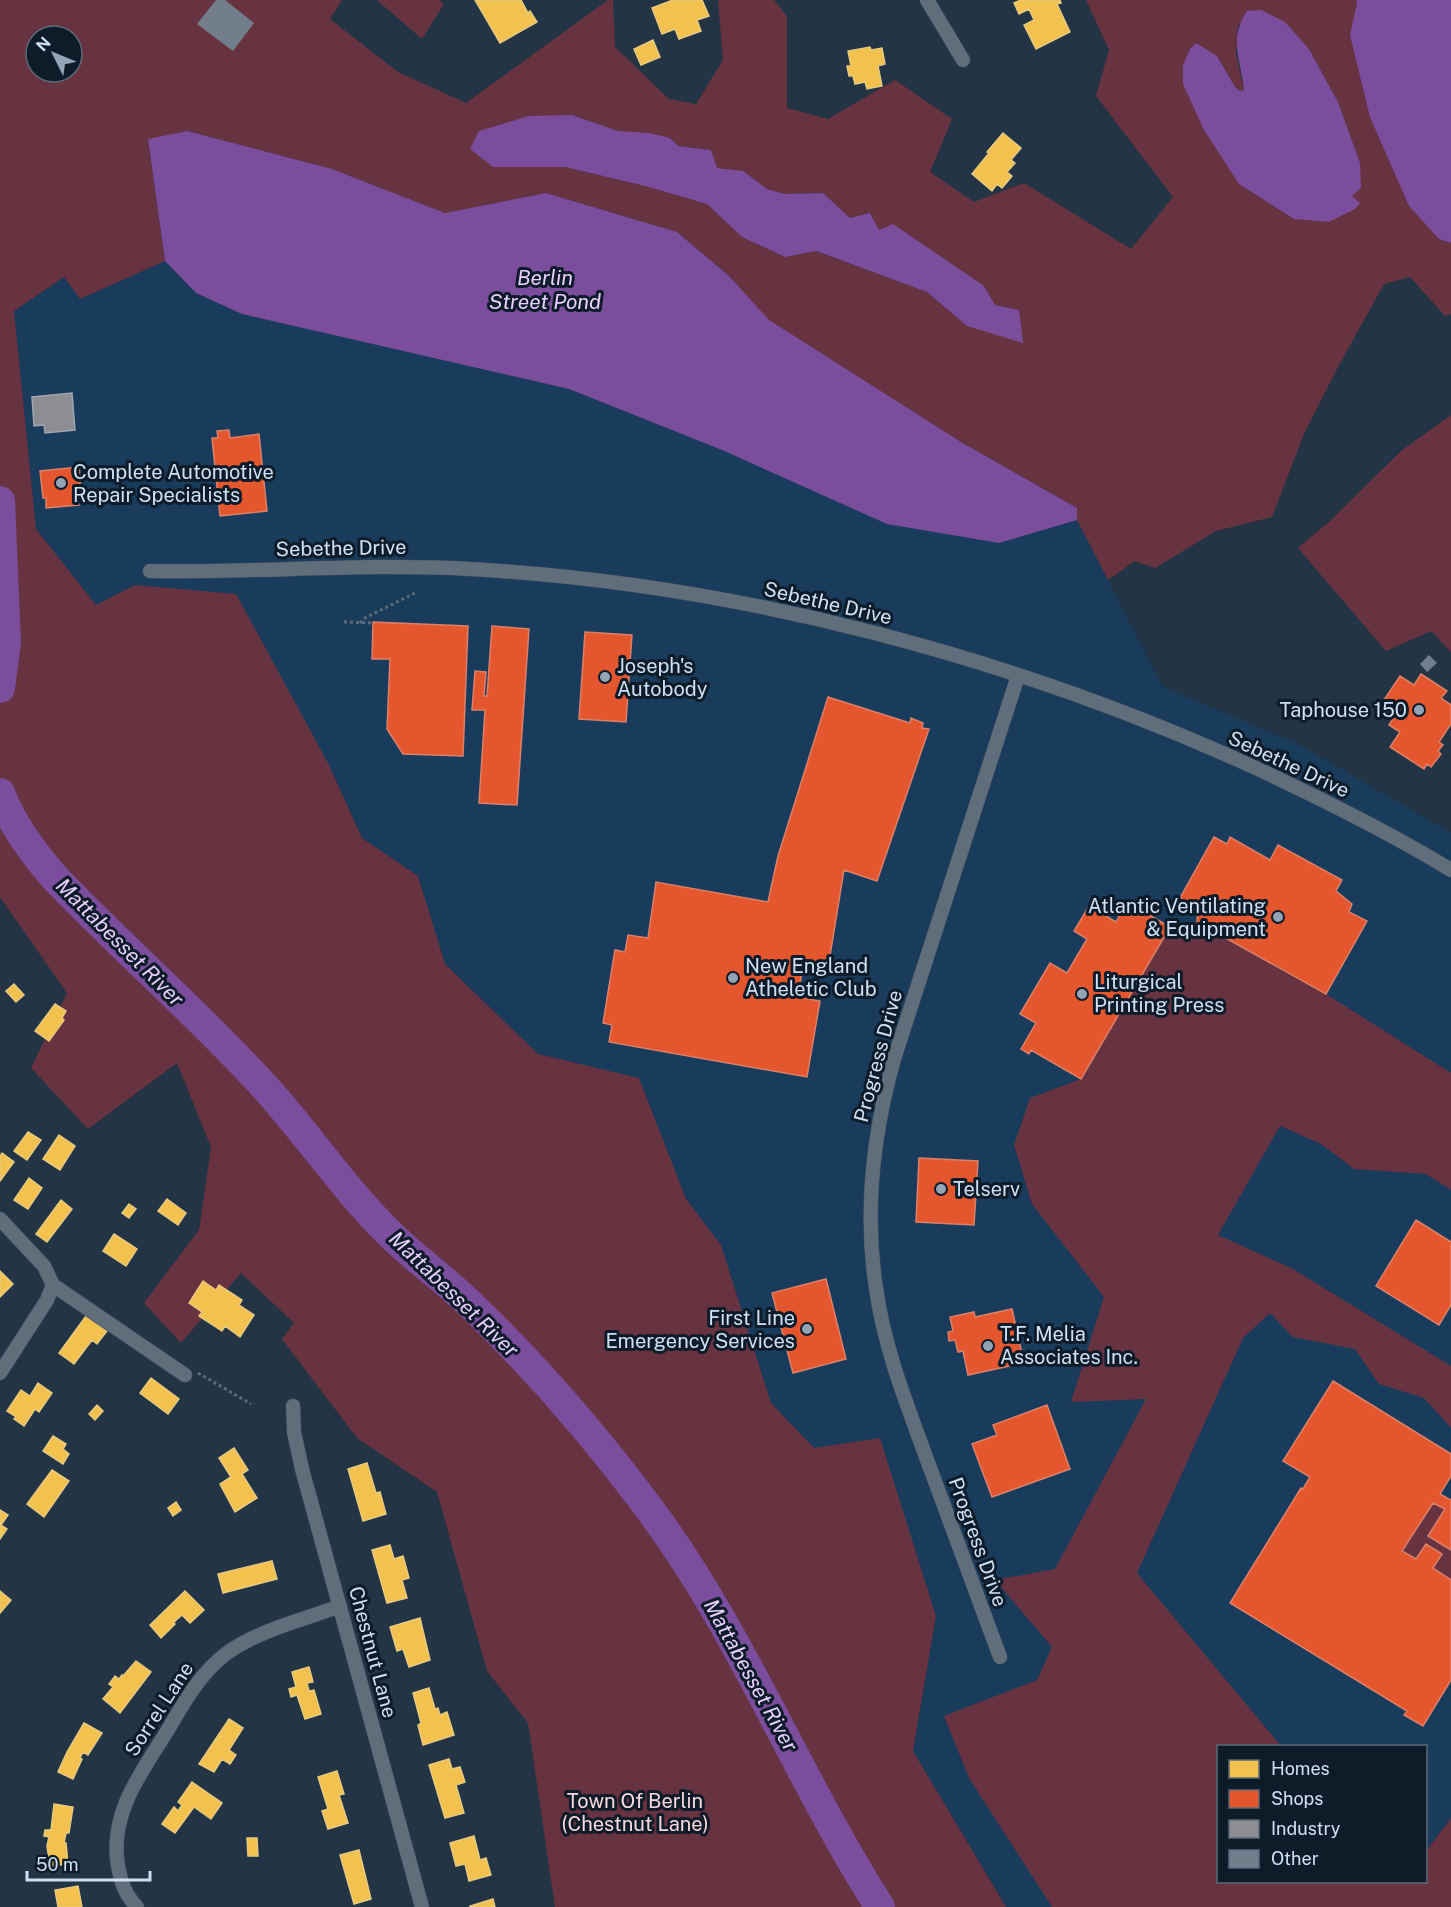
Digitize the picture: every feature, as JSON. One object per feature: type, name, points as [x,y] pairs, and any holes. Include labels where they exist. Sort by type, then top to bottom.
[{"type":"street","points":[[927,0],[963,60]]},
{"type":"street","name":"Sebethe Drive","points":[[150,571],[205,572],[342,566],[406,566],[527,573],[694,594],[840,624],[1018,676],[1100,704],[1222,753],[1314,795],[1451,870]]},
{"type":"street","name":"Progress Drive","points":[[1000,1657],[897,1378],[876,1288],[871,1240],[871,1193],[874,1147],[894,1059],[1018,676]]},
{"type":"street","points":[[0,1220],[44,1266],[53,1285],[191,1373]]},
{"type":"street","points":[[0,1373],[47,1300],[53,1285]]},
{"type":"street","name":"Chestnut Lane","points":[[294,1407],[294,1432],[302,1468],[422,1907]]},
{"type":"street","name":"Sorrel Lane","points":[[137,1907],[130,1900],[121,1883],[116,1856],[119,1823],[123,1807],[134,1784],[189,1695],[206,1671],[227,1653],[250,1640],[340,1606]]},
{"type":"path","points":[[360,623],[363,619],[415,593]]},
{"type":"path","points":[[344,622],[373,623]]},
{"type":"path","points":[[191,1373],[251,1404]]},
{"type":"shaded area","points":[[165,261],[196,293],[242,314],[569,389],[722,450],[999,543],[1077,520],[1163,687],[1298,744],[1451,833],[1451,1862],[1427,1874],[1427,1745],[1217,1745],[1217,1883],[1268,1907],[1007,1907],[913,1751],[936,1616],[814,1449],[771,1403],[721,1245],[686,1199],[639,1079],[538,1054],[445,964],[418,876],[362,838],[328,763],[135,585],[96,605],[36,529],[14,311],[65,277],[80,299]]},
{"type":"green space","name":"Town Of Berlin (Chestnut Lane)","points":[[0,0],[342,0],[330,19],[398,72],[466,103],[608,0],[613,0],[615,47],[669,99],[696,104],[723,60],[718,0],[774,0],[787,16],[787,108],[828,119],[895,80],[952,119],[930,172],[974,202],[1024,183],[1131,249],[1173,197],[1096,96],[1109,50],[1086,0],[1356,0],[1439,239],[1451,243],[1451,314],[1445,316],[1410,277],[1384,284],[1304,434],[1272,517],[1216,531],[1155,568],[1135,561],[1108,580],[1077,520],[1077,508],[961,442],[768,320],[729,276],[677,232],[546,193],[445,213],[332,169],[187,131],[148,140],[165,261],[80,299],[64,277],[14,311],[36,529],[96,605],[135,585],[236,594],[328,763],[362,838],[418,876],[445,964],[538,1054],[639,1078],[686,1199],[721,1245],[771,1403],[814,1448],[880,1438],[936,1616],[913,1751],[1006,1907],[555,1907],[528,1723],[487,1671],[437,1492],[357,1438],[282,1339],[294,1323],[241,1273],[181,1343],[144,1303],[199,1230],[211,1147],[177,1063],[88,1129],[31,1068],[67,993],[0,897]],"holes":[[[1238,24],[1309,49],[1338,102],[1360,163],[1352,196],[1294,219],[1239,184],[1217,56],[1235,87],[1240,91],[1244,90],[1236,54]],[[572,115],[618,131],[670,138],[678,146],[711,150],[717,168],[743,172],[767,189],[785,194],[823,193],[850,218],[870,213],[879,230],[984,286],[995,305],[1019,310],[967,326],[927,292],[815,251],[785,257],[742,237],[707,204],[565,167],[493,167]]]},
{"type":"green space","points":[[377,0],[439,0],[444,4],[422,39]]},
{"type":"green space","points":[[1451,415],[1451,652],[1431,631],[1386,651],[1298,548],[1330,521],[1401,451]]},
{"type":"green space","points":[[1197,922],[1326,994],[1451,1073],[1451,1190],[1426,1174],[1354,1169],[1321,1144],[1280,1126],[1218,1235],[1293,1269],[1451,1366],[1451,1428],[1424,1398],[1379,1384],[1355,1349],[1293,1337],[1270,1313],[1243,1338],[1137,1573],[1280,1745],[1217,1745],[1217,1883],[1427,1883],[1427,1850],[1451,1818],[1451,1907],[1052,1907],[969,1778],[944,1716],[1037,1680],[1052,1647],[995,1580],[1055,1569],[1146,1399],[1071,1402],[1104,1297],[1032,1204],[1014,1145],[1030,1098],[1081,1079],[1170,927]]},
{"type":"green space","points":[[1433,1503],[1445,1509],[1428,1536],[1451,1550],[1451,1580],[1433,1568],[1442,1554],[1427,1544],[1416,1559],[1402,1551]]},
{"type":"water","points":[[1356,0],[1451,0],[1451,243],[1439,239],[1409,206],[1370,117],[1350,35]]},
{"type":"water","points":[[1261,10],[1285,22],[1309,49],[1338,102],[1360,163],[1361,188],[1352,196],[1360,203],[1355,209],[1329,222],[1294,219],[1239,184],[1204,130],[1183,84],[1183,65],[1190,49],[1196,43],[1217,56],[1235,87],[1240,91],[1244,90],[1237,50],[1238,31],[1247,11]]},
{"type":"water","points":[[572,115],[618,131],[649,133],[670,138],[678,146],[711,150],[717,168],[743,171],[767,189],[785,194],[823,193],[850,218],[870,213],[879,230],[893,224],[984,286],[995,305],[1019,310],[1023,343],[967,326],[927,292],[816,251],[785,257],[742,237],[707,204],[565,167],[493,167],[470,149],[479,131],[529,116]]},
{"type":"water","name":"Berlin Street Pond","points":[[187,131],[332,169],[445,213],[546,193],[677,232],[729,276],[769,320],[961,442],[1077,508],[1077,520],[999,543],[887,524],[722,450],[569,389],[242,314],[196,293],[165,261],[148,139]]},
{"type":"building: Homes","points":[[475,0],[521,0],[528,13],[530,11],[537,22],[500,43]]},
{"type":"building: Homes","points":[[673,0],[702,0],[709,16],[697,20],[701,31],[679,39],[675,29],[662,34],[652,8]]},
{"type":"building: Homes","points":[[1021,0],[1060,0],[1061,3],[1057,4],[1070,32],[1036,49],[1024,25],[1034,20],[1029,9],[1019,14],[1014,3]]},
{"type":"building: Homes","points":[[653,40],[660,57],[641,65],[634,49]]},
{"type":"building: Homes","points":[[870,47],[871,50],[882,48],[885,64],[878,66],[882,86],[867,89],[865,82],[855,84],[853,76],[849,76],[847,66],[851,66],[848,51]]},
{"type":"building: Homes","points":[[1003,133],[1021,148],[1011,160],[1015,163],[1007,172],[1012,176],[1002,188],[997,184],[992,191],[972,174]]},
{"type":"building: Homes","points":[[14,984],[24,995],[16,1002],[6,991]]},
{"type":"building: Homes","points":[[55,1004],[66,1011],[62,1018],[64,1020],[49,1041],[35,1031]]},
{"type":"building: Homes","points":[[28,1132],[41,1140],[27,1160],[14,1151]]},
{"type":"building: Homes","points":[[59,1135],[75,1146],[60,1170],[43,1159]]},
{"type":"building: Homes","points":[[2,1153],[14,1162],[0,1181],[0,1156]]},
{"type":"building: Homes","points":[[29,1178],[42,1188],[28,1209],[14,1200]]},
{"type":"building: Homes","points":[[167,1199],[186,1213],[178,1225],[158,1211]]},
{"type":"building: Homes","points":[[61,1200],[72,1209],[47,1242],[36,1234]]},
{"type":"building: Homes","points":[[129,1204],[136,1209],[129,1218],[122,1213]]},
{"type":"building: Homes","points":[[114,1234],[137,1249],[126,1266],[103,1251]]},
{"type":"building: Homes","points":[[0,1271],[13,1284],[0,1297]]},
{"type":"building: Homes","points":[[203,1281],[216,1290],[219,1285],[242,1300],[239,1305],[254,1315],[240,1337],[225,1326],[222,1331],[199,1316],[202,1312],[189,1303]]},
{"type":"building: Homes","points":[[86,1316],[107,1331],[97,1344],[92,1340],[74,1364],[59,1353]]},
{"type":"building: Homes","points":[[151,1378],[179,1399],[168,1414],[140,1393]]},
{"type":"building: Homes","points":[[38,1383],[52,1393],[39,1412],[35,1409],[24,1426],[7,1411],[21,1390],[30,1396]]},
{"type":"building: Homes","points":[[97,1405],[103,1411],[95,1420],[89,1414]]},
{"type":"building: Homes","points":[[53,1436],[66,1444],[63,1449],[69,1454],[63,1464],[43,1451]]},
{"type":"building: Homes","points":[[234,1448],[248,1470],[242,1474],[257,1498],[235,1512],[220,1484],[231,1477],[219,1458]]},
{"type":"building: Homes","points":[[367,1463],[376,1493],[380,1492],[386,1514],[363,1521],[348,1469]]},
{"type":"building: Homes","points":[[52,1470],[69,1481],[44,1517],[27,1504]]},
{"type":"building: Homes","points":[[176,1502],[181,1510],[173,1516],[168,1508]]},
{"type":"building: Homes","points":[[0,1510],[8,1515],[1,1525],[7,1529],[0,1539]]},
{"type":"building: Homes","points":[[390,1545],[394,1559],[403,1556],[409,1578],[402,1580],[407,1598],[387,1603],[372,1550]]},
{"type":"building: Homes","points":[[272,1561],[277,1579],[223,1593],[218,1574]]},
{"type":"building: Homes","points":[[0,1591],[11,1600],[0,1613]]},
{"type":"building: Homes","points":[[185,1591],[204,1610],[190,1623],[182,1615],[161,1638],[150,1625]]},
{"type":"building: Homes","points":[[420,1618],[430,1660],[409,1667],[403,1649],[397,1651],[390,1627]]},
{"type":"building: Homes","points":[[136,1661],[151,1672],[120,1713],[103,1699],[113,1687],[109,1684],[115,1676],[119,1679]]},
{"type":"building: Homes","points":[[309,1667],[313,1682],[307,1683],[309,1691],[314,1690],[321,1714],[305,1719],[297,1695],[291,1697],[289,1689],[296,1687],[292,1672]]},
{"type":"building: Homes","points":[[429,1688],[435,1709],[438,1708],[440,1715],[447,1712],[454,1735],[423,1745],[418,1725],[421,1723],[413,1693]]},
{"type":"building: Homes","points":[[229,1719],[243,1728],[229,1750],[236,1755],[230,1764],[222,1759],[214,1772],[199,1764]]},
{"type":"building: Homes","points":[[84,1723],[102,1733],[88,1755],[83,1752],[73,1779],[58,1772]]},
{"type":"building: Homes","points":[[449,1759],[452,1769],[460,1767],[465,1782],[456,1785],[464,1813],[445,1818],[429,1765]]},
{"type":"building: Homes","points":[[337,1771],[344,1794],[339,1795],[348,1823],[328,1829],[322,1811],[328,1809],[318,1777]]},
{"type":"building: Homes","points":[[192,1782],[222,1803],[211,1819],[194,1807],[175,1833],[162,1824],[174,1807],[178,1811],[182,1805],[178,1802]]},
{"type":"building: Homes","points":[[54,1804],[73,1807],[69,1833],[66,1833],[64,1843],[66,1843],[68,1864],[50,1866],[47,1846],[49,1837],[44,1836],[45,1830],[51,1830]]},
{"type":"building: Homes","points":[[474,1836],[480,1860],[486,1858],[491,1875],[469,1881],[465,1864],[456,1866],[450,1843]]},
{"type":"building: Homes","points":[[247,1838],[257,1838],[258,1856],[248,1856]]},
{"type":"building: Homes","points":[[359,1850],[371,1899],[354,1904],[340,1855]]},
{"type":"building: Homes","points":[[78,1886],[82,1907],[58,1907],[55,1890]]},
{"type":"building: Homes","points":[[493,1899],[495,1907],[470,1906]]},
{"type":"building: Shops","points":[[229,430],[230,438],[259,434],[267,511],[220,516],[212,438],[218,438],[217,431]]},
{"type":"building: Shops","name":"Complete Automotive Repair Specialists","points":[[79,467],[81,495],[78,495],[79,505],[46,508],[40,471]]},
{"type":"building: Shops","points":[[373,622],[468,626],[463,756],[403,754],[387,729],[390,659],[372,659]]},
{"type":"building: Shops","points":[[492,626],[529,629],[517,805],[479,803],[485,710],[472,710],[475,671],[486,672],[484,696],[487,696]]},
{"type":"building: Shops","name":"Joseph's Autobody","points":[[585,632],[632,635],[626,722],[579,719]]},
{"type":"building: Shops","points":[[1421,674],[1447,691],[1441,698],[1451,705],[1451,724],[1439,742],[1443,745],[1438,751],[1441,754],[1431,767],[1427,764],[1424,769],[1390,747],[1400,732],[1389,725],[1395,716],[1380,706],[1400,676],[1414,685]]},
{"type":"building: Shops","points":[[828,697],[910,723],[911,718],[923,723],[922,728],[929,729],[877,881],[844,870],[828,968],[803,965],[798,997],[820,1001],[807,1077],[609,1042],[612,1025],[603,1023],[615,950],[625,952],[628,935],[648,938],[656,882],[768,902],[778,856]]},
{"type":"building: Shops","name":"Atlantic Ventilating & Equipment","points":[[1214,837],[1227,844],[1230,837],[1270,860],[1278,845],[1342,880],[1336,891],[1352,904],[1349,912],[1367,921],[1326,994],[1197,922],[1198,908],[1180,898]]},
{"type":"building: Shops","name":"Liturgical Printing Press","points":[[1127,902],[1170,927],[1081,1079],[1031,1050],[1029,1054],[1021,1049],[1036,1023],[1020,1014],[1050,963],[1067,973],[1087,939],[1074,931],[1089,906],[1116,922]]},
{"type":"building: Shops","points":[[919,1158],[978,1161],[974,1225],[916,1222]]},
{"type":"building: Shops","points":[[1416,1220],[1451,1242],[1451,1305],[1439,1325],[1376,1286]]},
{"type":"building: Shops","points":[[826,1279],[846,1359],[793,1373],[772,1293]]},
{"type":"building: Shops","name":"T.F. Melia Associates Inc.","points":[[1012,1309],[1024,1363],[968,1375],[963,1351],[958,1352],[955,1340],[949,1341],[948,1332],[953,1331],[950,1317],[974,1312],[975,1317]]},
{"type":"building: Shops","points":[[1333,1381],[1451,1454],[1451,1476],[1440,1494],[1451,1500],[1451,1550],[1428,1536],[1445,1509],[1433,1503],[1402,1551],[1416,1559],[1426,1544],[1442,1554],[1433,1568],[1451,1580],[1451,1680],[1423,1726],[1404,1715],[1407,1711],[1230,1603],[1310,1477],[1283,1461]]},
{"type":"building: Shops","points":[[1047,1405],[1070,1469],[992,1497],[972,1444],[997,1435],[993,1425]]},
{"type":"building: Industry","points":[[72,393],[75,430],[45,433],[44,425],[34,426],[32,397]]},
{"type":"building: Other","points":[[216,0],[225,0],[254,23],[233,51],[197,24]]},
{"type":"building: Other","points":[[1429,655],[1437,663],[1427,672],[1420,664]]},
{"type":"waterway","name":"Mattabesset River","points":[[0,501],[6,642],[0,688]]},
{"type":"waterway","name":"Mattabesset River","points":[[0,793],[24,838],[55,878],[263,1085],[372,1216],[409,1252],[464,1298],[519,1354],[585,1427],[626,1478],[679,1551],[710,1600],[821,1806],[880,1907]]},
{"type":"place","name":"Complete Automotive Repair Specialists","points":[[61,483]]},
{"type":"place","name":"Joseph's Autobody","points":[[605,677]]},
{"type":"place","name":"Taphouse 150","points":[[1419,710]]},
{"type":"place","name":"Atlantic Ventilating & Equipment","points":[[1278,917]]},
{"type":"place","name":"New England Atheletic Club","points":[[733,978]]},
{"type":"place","name":"Liturgical Printing Press","points":[[1082,994]]},
{"type":"place","name":"Telserv","points":[[941,1189]]},
{"type":"place","name":"First Line Emergency Services","points":[[807,1329]]},
{"type":"place","name":"T.F. Melia Associates Inc.","points":[[988,1346]]}]
